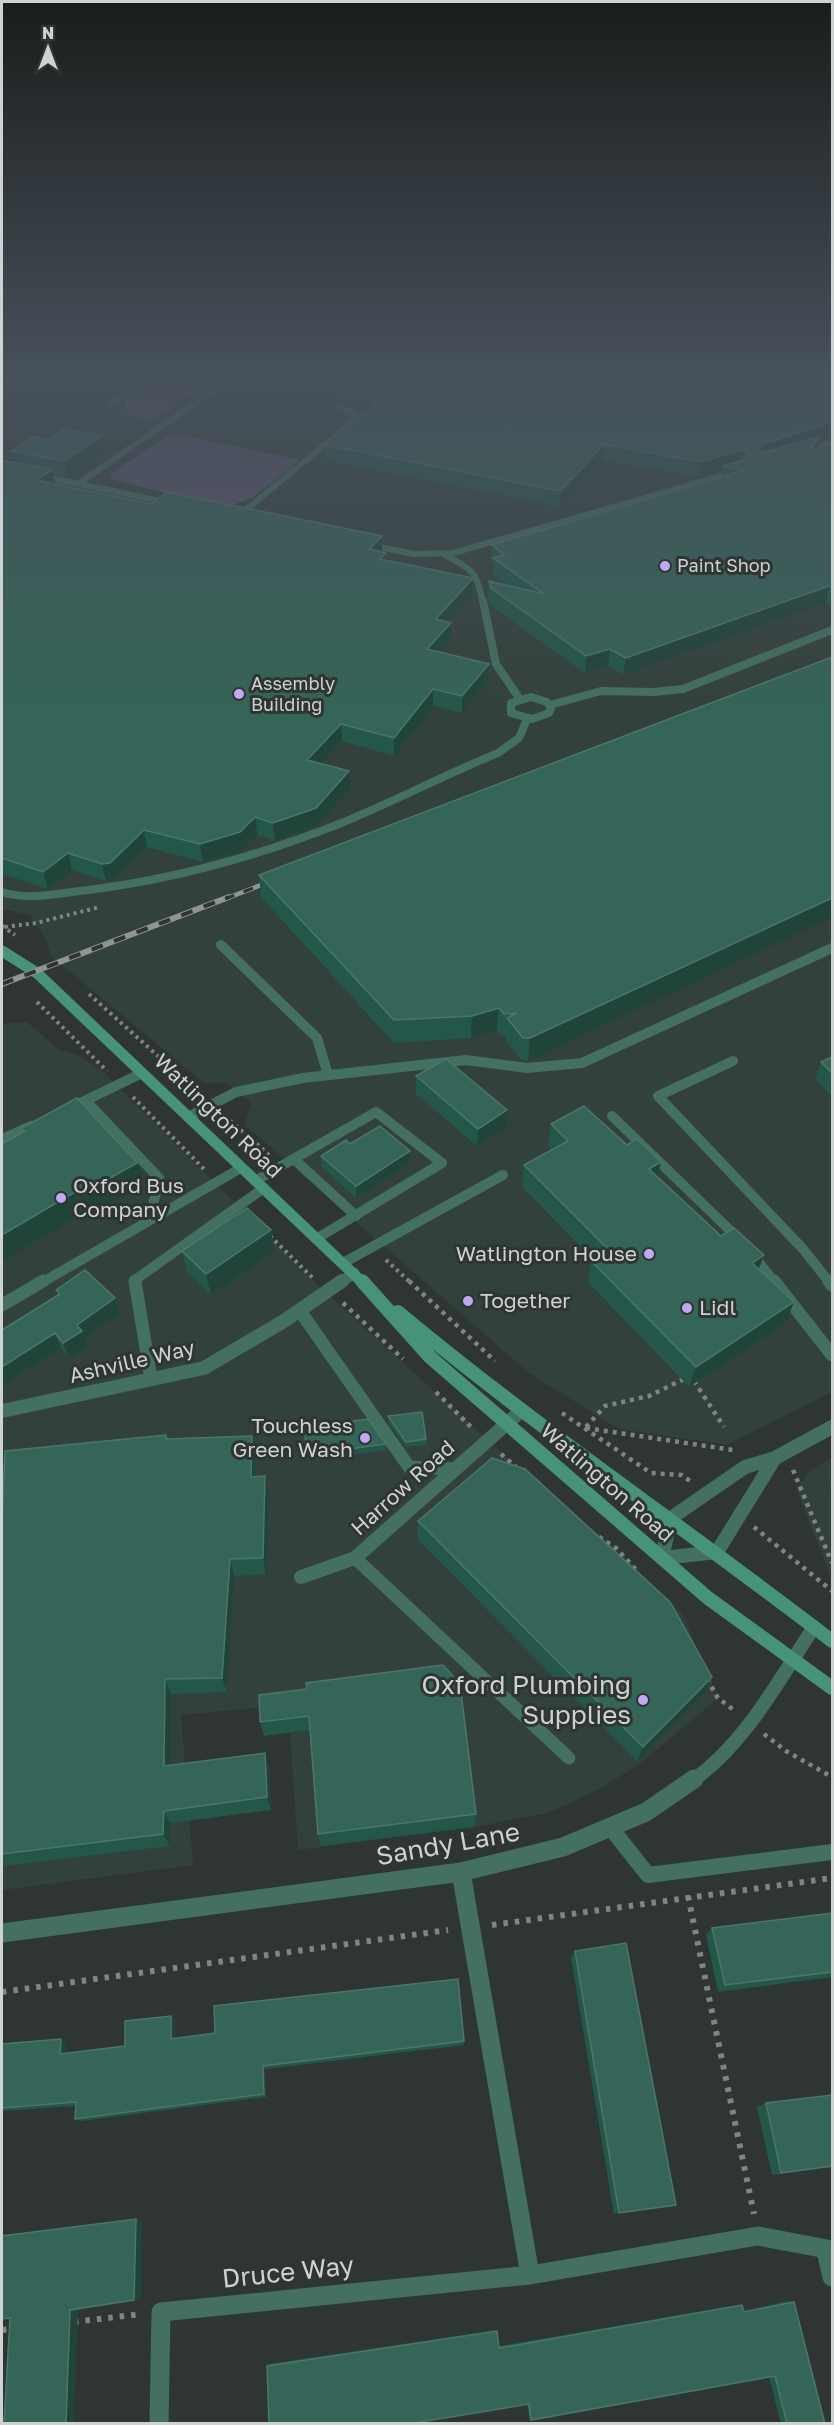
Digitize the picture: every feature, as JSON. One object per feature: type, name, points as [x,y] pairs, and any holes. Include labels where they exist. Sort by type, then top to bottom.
[{"type":"main road","name":"Watlington Road","points":[[2,951],[37,973],[354,1273],[430,1357],[708,1598],[832,1688]]},
{"type":"main road","name":"Watlington Road","points":[[371,1291],[521,1411],[717,1552],[832,1641]]},
{"type":"street","name":"Ashville Way","points":[[2,1411],[204,1368],[300,1311],[354,1273]]},
{"type":"street","name":"Harrow Road","points":[[301,1577],[355,1558],[521,1411]]},
{"type":"street","points":[[775,1458],[717,1552],[662,1558],[671,1518],[745,1467],[775,1458],[832,1427]]},
{"type":"street","name":"Sandy Lane","points":[[2,1933],[461,1872],[563,1847],[646,1812],[707,1770],[750,1724],[814,1627]]},
{"type":"street","points":[[461,1872],[530,2275]]},
{"type":"street","name":"Druce Way","points":[[161,2312],[530,2275],[758,2236],[829,2251],[832,2277]]},
{"type":"street","points":[[159,2424],[161,2312]]},
{"type":"lane","points":[[93,486],[178,505]]},
{"type":"lane","points":[[237,518],[275,486]]},
{"type":"lane","points":[[361,543],[414,554],[445,555],[685,486]]},
{"type":"lane","points":[[225,515],[248,520]]},
{"type":"lane","points":[[445,555],[470,569],[478,578],[496,664],[501,675],[519,698]]},
{"type":"lane","points":[[550,705],[551,711],[546,716],[526,719],[515,716],[509,710],[511,703],[519,698],[537,698],[550,705],[575,700],[594,692],[662,694],[683,689],[832,630]]},
{"type":"lane","points":[[2,892],[35,896],[107,888],[213,868],[241,859],[340,823],[498,753],[519,738],[526,719]]},
{"type":"lane","points":[[221,945],[317,1038],[328,1075]]},
{"type":"lane","points":[[188,1117],[236,1092],[328,1075],[466,1060],[527,1068],[582,1064],[832,948]]},
{"type":"lane","points":[[733,1061],[658,1096],[803,1249],[832,1285]]},
{"type":"lane","points":[[54,1115],[142,1072]]},
{"type":"lane","points":[[86,1101],[159,1178],[150,1219]]},
{"type":"lane","points":[[151,1379],[135,1280],[240,1205],[260,1184],[294,1159],[376,1112],[442,1163],[316,1239]]},
{"type":"lane","points":[[612,1116],[741,1240],[832,1355]]},
{"type":"lane","points":[[2,1139],[44,1120]]},
{"type":"lane","points":[[294,1159],[356,1216]]},
{"type":"lane","points":[[2,1305],[241,1168]]},
{"type":"lane","points":[[343,1263],[503,1175]]},
{"type":"lane","points":[[300,1311],[409,1467],[455,1469]]},
{"type":"lane","points":[[2,1508],[5,1508],[2,1546]]},
{"type":"lane","points":[[355,1558],[569,1758]]},
{"type":"lane","points":[[610,1827],[648,1875],[832,1852]]},
{"type":"path","points":[[2,928],[36,924],[97,908]]},
{"type":"path","points":[[34,999],[217,1182]]},
{"type":"path","points":[[240,1205],[321,1287],[329,1290],[407,1364]]},
{"type":"path","points":[[724,1427],[691,1376],[649,1396],[605,1406],[585,1428],[737,1451]]},
{"type":"path","points":[[428,1384],[486,1441],[522,1472]]},
{"type":"path","points":[[775,1458],[795,1471],[832,1563]]},
{"type":"path","points":[[591,1532],[616,1548],[644,1579]]},
{"type":"path","points":[[706,1677],[718,1698],[750,1724],[786,1751],[832,1777]]},
{"type":"path","points":[[681,1871],[758,2236]]},
{"type":"path","points":[[2,1992],[832,1878]]},
{"type":"path","points":[[70,2322],[161,2312]]},
{"type":"path","points":[[2,2330],[24,2327]]},
{"type":"shaded area","points":[[2,486],[832,486],[832,1392],[727,1445],[619,1429],[529,1373],[245,1125],[251,1103],[227,1083],[204,1083],[51,956],[46,940],[30,915],[2,909]]},
{"type":"shaded area","points":[[139,486],[267,486],[252,498],[235,504],[215,505]]},
{"type":"shaded area","points":[[27,1022],[58,1049],[80,1056],[101,1070],[320,1287],[549,1496],[616,1548],[683,1615],[718,1698],[641,1763],[596,1791],[547,1813],[474,1827],[298,1850],[288,1705],[181,1715],[193,1865],[2,1890],[2,1024]]},
{"type":"shaded area","points":[[832,1457],[832,1580],[796,1489],[810,1471]]},
{"type":"building","name":"Assembly Building","points":[[2,486],[66,486],[152,504],[167,492],[382,536],[370,549],[386,553],[380,559],[473,578],[436,619],[451,623],[427,649],[489,664],[462,696],[433,689],[394,738],[341,724],[307,760],[349,771],[316,808],[273,823],[255,817],[240,832],[200,844],[144,830],[110,863],[102,864],[68,853],[43,872],[2,858]]},
{"type":"building","name":"Paint Shop","points":[[536,486],[565,486],[561,491]]},
{"type":"building","name":"Paint Shop","points":[[690,486],[832,486],[832,588],[829,586],[626,658],[610,649],[586,656],[491,588],[489,581],[544,594],[493,558],[504,555],[492,545]]},
{"type":"building","points":[[832,657],[832,898],[530,1038],[523,1038],[507,1018],[517,1013],[504,1014],[499,1008],[472,1016],[394,1020],[259,875]]},
{"type":"building","points":[[832,1057],[832,1073],[821,1062]]},
{"type":"building","points":[[446,1059],[507,1110],[478,1129],[416,1076]]},
{"type":"building","name":"Oxford Bus Company","points":[[77,1098],[137,1163],[81,1194],[80,1189],[2,1235],[2,1144],[25,1131],[20,1129]]},
{"type":"building","name":"Watlington House","points":[[584,1106],[627,1145],[637,1139],[661,1162],[649,1169],[721,1236],[734,1228],[764,1255],[752,1263],[794,1302],[696,1367],[591,1261],[609,1250],[524,1165],[568,1141],[551,1124]]},
{"type":"building","points":[[380,1126],[410,1151],[356,1186],[321,1156],[346,1140],[350,1144]]},
{"type":"building","points":[[247,1208],[271,1230],[206,1274],[182,1251]]},
{"type":"building","points":[[85,1270],[115,1298],[77,1325],[82,1331],[63,1343],[55,1333],[2,1367],[2,1330],[60,1294],[56,1290]]},
{"type":"building","points":[[422,1412],[426,1439],[406,1442],[388,1416]]},
{"type":"building","points":[[368,1419],[386,1444],[307,1455],[304,1427]]},
{"type":"building","points":[[166,1435],[166,1439],[252,1436],[251,1477],[265,1476],[263,1558],[230,1559],[222,1678],[165,1679],[164,1766],[265,1753],[267,1797],[164,1811],[163,1834],[2,1854],[2,1522],[5,1451]]},
{"type":"building","points":[[492,1458],[525,1469],[670,1602],[712,1677],[643,1747],[418,1521]]},
{"type":"building","points":[[443,1665],[460,1684],[476,1814],[318,1834],[309,1716],[260,1722],[259,1695],[307,1689],[306,1683]]},
{"type":"building","points":[[832,1913],[832,1972],[725,1985],[712,1928]]},
{"type":"building","points":[[626,1943],[676,2205],[619,2213],[575,1951]]},
{"type":"building","points":[[458,1979],[464,2041],[263,2066],[264,2094],[75,2119],[76,2102],[2,2108],[2,2044],[61,2039],[60,2054],[125,2046],[125,2021],[171,2016],[171,2039],[215,2033],[214,2006]]},
{"type":"building","points":[[832,2095],[832,2166],[781,2173],[766,2103]]},
{"type":"building","points":[[136,2219],[134,2300],[70,2310],[66,2424],[4,2424],[10,2318],[2,2319],[2,2236]]},
{"type":"building","points":[[794,2302],[825,2424],[787,2424],[775,2376],[531,2420],[529,2404],[408,2424],[269,2424],[267,2366],[497,2331],[499,2348],[742,2305],[744,2312]]},
{"type":"railway","points":[[225,899],[274,880]]},
{"type":"railway","points":[[2,984],[229,897]]},
{"type":"place","name":"Paint Shop","points":[[665,566]]},
{"type":"place","name":"Assembly Building","points":[[239,694]]},
{"type":"place","name":"Oxford Bus Company","points":[[61,1198]]},
{"type":"place","name":"Watlington House","points":[[649,1254]]},
{"type":"place","name":"Together","points":[[468,1301]]},
{"type":"place","name":"Lidl","points":[[687,1308]]},
{"type":"place","name":"Touchless Green Wash","points":[[365,1438]]},
{"type":"place","name":"Oxford Plumbing Supplies","points":[[643,1700]]}]
